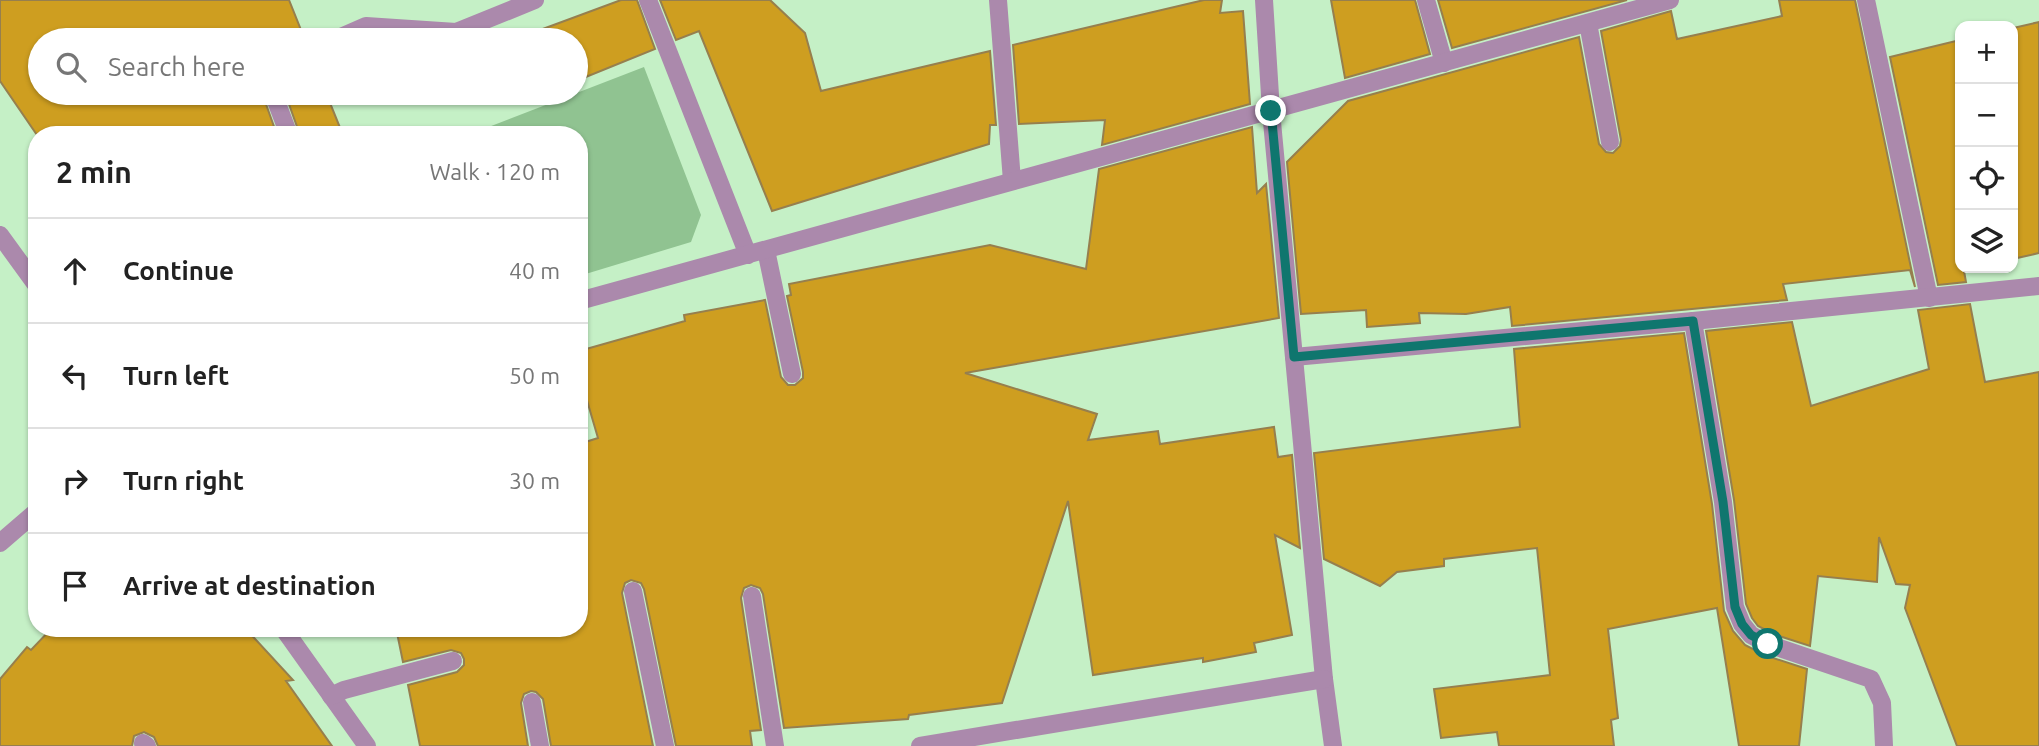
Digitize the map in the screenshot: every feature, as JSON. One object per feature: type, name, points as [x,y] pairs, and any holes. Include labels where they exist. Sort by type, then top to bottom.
[{"type":"street","points":[[466,28],[535,0]]},
{"type":"street","points":[[648,0],[748,255]]},
{"type":"street","points":[[998,0],[1012,181]]},
{"type":"street","points":[[1264,0],[1271,111],[1324,679],[1333,746]]},
{"type":"street","points":[[1426,0],[1444,62]]},
{"type":"street","points":[[588,299],[1670,0]]},
{"type":"street","points":[[1866,0],[1929,298]]},
{"type":"street","points":[[1588,23],[1610,142]]},
{"type":"street","points":[[361,28],[396,28]]},
{"type":"street","points":[[278,105],[286,126]]},
{"type":"street","points":[[0,235],[28,274]]},
{"type":"street","points":[[766,250],[792,374]]},
{"type":"street","points":[[1294,357],[2039,286]]},
{"type":"street","points":[[1693,321],[1723,502],[1735,607],[1742,624],[1751,635],[1768,644],[1871,679],[1882,703],[1884,746]]},
{"type":"street","points":[[0,543],[28,519]]},
{"type":"street","points":[[633,591],[665,746]]},
{"type":"street","points":[[752,596],[775,746]]},
{"type":"street","points":[[289,637],[331,696],[358,742]]},
{"type":"street","points":[[331,696],[344,690],[453,661]]},
{"type":"street","points":[[920,746],[1324,679]]},
{"type":"street","points":[[532,702],[540,746]]},
{"type":"green space","points":[[644,67],[701,215],[691,242],[588,273],[588,126],[491,126],[546,105],[588,105],[588,89]]},
{"type":"building","points":[[0,0],[289,0],[300,28],[28,28],[28,105],[266,105],[274,126],[31,126],[0,81]]},
{"type":"building","points":[[621,0],[637,0],[655,49],[588,76],[588,28],[545,28]]},
{"type":"building","points":[[660,0],[770,0],[805,33],[821,91],[990,51],[996,125],[990,125],[989,144],[772,211],[699,31],[676,40]]},
{"type":"building","points":[[1204,0],[1222,0],[1220,13],[1243,11],[1250,104],[1102,145],[1105,120],[1019,124],[1013,45]]},
{"type":"building","points":[[1331,0],[1415,0],[1430,54],[1345,78]]},
{"type":"building","points":[[1438,0],[1627,0],[1452,48]]},
{"type":"building","points":[[1779,0],[1855,0],[1915,287],[1910,270],[1783,284],[1787,300],[1512,326],[1510,307],[1466,314],[1419,313],[1420,323],[1367,327],[1366,310],[1301,314],[1287,162],[1348,101],[1579,37],[1599,144],[1606,152],[1613,153],[1620,146],[1621,140],[1601,31],[1671,11],[1677,39],[1782,16]]},
{"type":"building","points":[[2039,22],[2039,253],[2018,258],[2018,84],[2018,27]]},
{"type":"building","points":[[1955,41],[1955,273],[1964,273],[1966,282],[1938,285],[1890,57]]},
{"type":"building","points":[[289,105],[331,105],[339,126],[297,126]]},
{"type":"building","points":[[1252,127],[1257,193],[1266,184],[1279,318],[965,373],[1097,414],[1088,440],[1158,431],[1160,444],[1274,427],[1278,457],[1292,455],[1300,548],[1275,535],[1292,635],[1254,643],[1256,652],[1203,662],[1203,658],[1093,675],[1068,501],[1002,703],[909,715],[908,719],[784,728],[763,594],[760,588],[751,585],[744,588],[741,598],[761,730],[750,731],[752,746],[676,746],[644,589],[641,583],[631,580],[625,583],[622,593],[653,746],[551,746],[543,699],[531,691],[524,694],[521,703],[528,746],[420,746],[408,685],[457,672],[464,665],[464,659],[461,653],[451,650],[403,662],[398,637],[588,637],[588,441],[598,438],[588,404],[588,348],[685,321],[684,315],[765,300],[781,377],[788,385],[795,385],[803,378],[803,372],[787,296],[791,295],[789,284],[990,245],[1086,269],[1099,169]]},
{"type":"building","points":[[1970,304],[1985,382],[2039,372],[2039,746],[1957,746],[1905,608],[1910,585],[1896,584],[1879,537],[1877,582],[1818,576],[1810,646],[1758,626],[1746,604],[1734,500],[1706,331],[1792,322],[1811,406],[1929,369],[1918,310]]},
{"type":"building","points":[[1684,333],[1712,504],[1724,611],[1733,631],[1745,645],[1764,655],[1807,669],[1799,746],[1739,746],[1717,608],[1608,629],[1618,718],[1611,720],[1614,746],[1499,746],[1497,732],[1441,738],[1434,689],[1550,675],[1537,548],[1444,559],[1444,566],[1397,572],[1380,586],[1324,559],[1314,453],[1520,427],[1514,349]]},
{"type":"building","points":[[43,637],[253,637],[293,680],[286,681],[332,746],[158,746],[154,737],[144,732],[134,736],[132,746],[0,746],[0,679],[27,647],[31,650]]},
{"type":"route","points":[[1271,111],[1294,357],[1693,321],[1723,502],[1735,607],[1742,624],[1751,635],[1768,644]]}]
